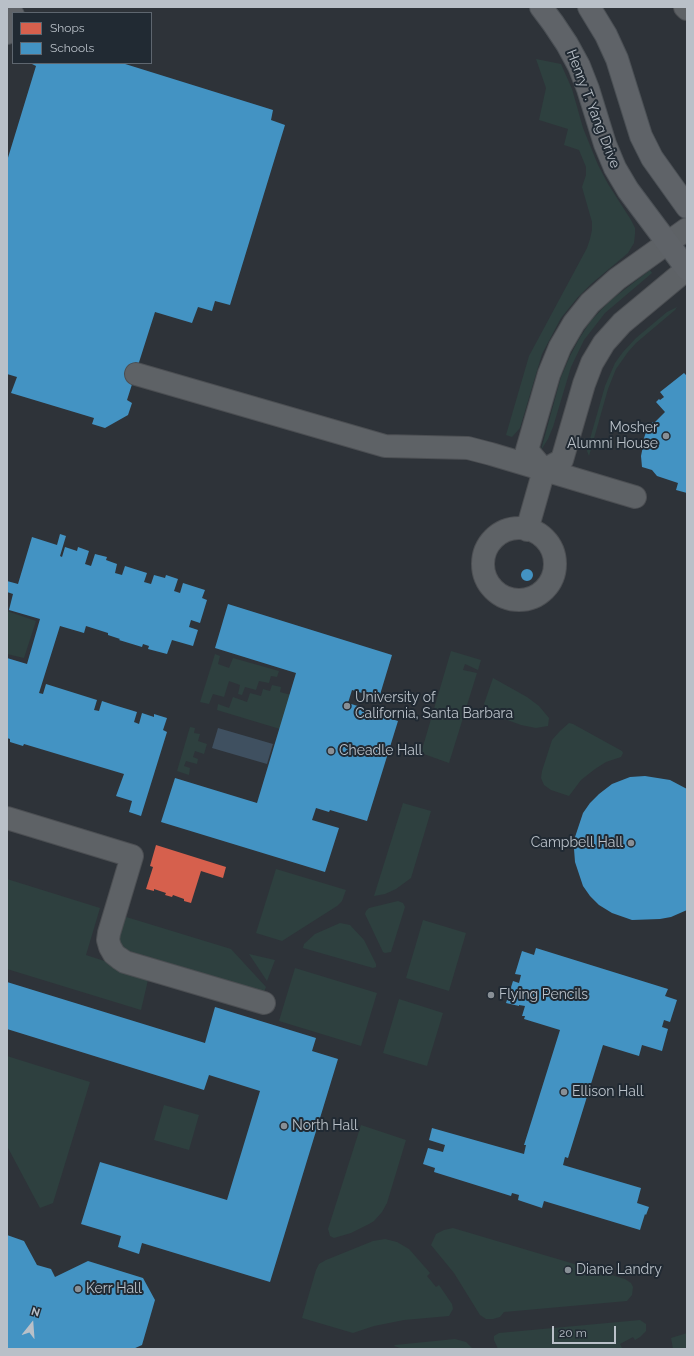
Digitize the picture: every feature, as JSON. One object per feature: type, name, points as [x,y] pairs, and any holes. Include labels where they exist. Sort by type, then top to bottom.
[{"type":"main road","name":"Henry T. Yang Drive","points":[[541,7],[564,38],[579,66],[588,89],[605,144],[615,168],[628,190],[687,269]]},
{"type":"main road","points":[[588,7],[606,35],[617,59],[644,141],[652,158],[687,207]]},
{"type":"main road","points":[[7,33],[12,17]]},
{"type":"lane","points":[[544,470],[527,450],[549,374],[560,347],[574,324],[590,303],[616,279],[687,229]]},
{"type":"lane","points":[[527,530],[544,470],[562,460],[584,384],[592,363],[604,343],[622,323],[687,269]]},
{"type":"lane","points":[[136,374],[385,446],[468,448],[635,497]]},
{"type":"lane","points":[[7,818],[132,856],[108,940],[114,954],[119,958],[125,962],[264,1003]]},
{"type":"shaded area","points":[[536,59],[561,64],[572,89],[583,128],[598,165],[608,184],[631,220],[635,228],[635,234],[634,243],[628,253],[591,284],[561,318],[542,354],[520,428],[512,437],[506,435],[529,356],[587,248],[592,230],[592,222],[582,187],[586,175],[586,167],[579,150],[564,145],[568,129],[539,120],[546,88]]},
{"type":"shaded area","points":[[650,270],[652,273],[605,313],[584,340],[571,367],[553,427],[541,450],[561,377],[579,339],[590,322],[611,300]]},
{"type":"shaded area","points":[[677,307],[636,343],[616,369],[608,389],[589,456],[587,451],[588,446],[605,386],[615,363],[636,338],[667,312]]},
{"type":"shaded area","points":[[7,611],[36,621],[24,658],[7,654]]},
{"type":"shaded area","points":[[451,651],[481,660],[478,670],[465,664],[463,670],[477,673],[449,763],[421,753]]},
{"type":"shaded area","points":[[215,654],[220,656],[218,664],[229,668],[233,658],[279,671],[277,677],[271,676],[269,683],[259,681],[256,690],[245,687],[242,695],[238,694],[240,685],[229,681],[224,697],[213,694],[209,704],[200,702]]},
{"type":"shaded area","points":[[493,678],[527,697],[539,706],[549,718],[548,726],[536,728],[521,725],[502,718],[484,704]]},
{"type":"shaded area","points":[[272,685],[281,687],[280,692],[291,695],[280,729],[217,710],[218,704],[229,708],[233,697],[247,702],[250,693],[261,696],[263,689],[270,691]]},
{"type":"shaded area","points":[[569,723],[622,751],[623,753],[621,757],[606,762],[581,780],[569,796],[551,790],[544,785],[541,778],[552,740]]},
{"type":"shaded area","points":[[190,727],[195,728],[194,733],[200,734],[198,741],[207,744],[204,754],[195,751],[193,757],[198,759],[197,764],[186,761],[184,766],[190,768],[189,775],[177,771]]},
{"type":"shaded area","points":[[403,803],[431,811],[411,878],[396,889],[385,894],[374,896]]},
{"type":"shaded area","points":[[276,869],[346,890],[342,901],[337,906],[282,941],[256,933]]},
{"type":"shaded area","points":[[7,879],[100,908],[86,955],[141,973],[148,980],[141,1010],[7,969]]},
{"type":"shaded area","points":[[398,901],[403,903],[405,907],[391,952],[385,953],[383,952],[365,914],[369,908]]},
{"type":"shaded area","points":[[123,916],[231,949],[266,987],[264,992],[129,951],[118,941]]},
{"type":"shaded area","points":[[423,920],[466,933],[449,991],[406,978]]},
{"type":"shaded area","points":[[340,923],[350,925],[364,940],[376,964],[376,967],[373,968],[303,948],[304,944],[315,934]]},
{"type":"shaded area","points":[[249,954],[275,960],[267,981]]},
{"type":"shaded area","points":[[295,968],[377,993],[361,1046],[279,1021]]},
{"type":"shaded area","points":[[399,999],[443,1013],[427,1066],[383,1053]]},
{"type":"shaded area","points":[[7,1056],[90,1082],[53,1203],[40,1208],[7,1146]]},
{"type":"shaded area","points":[[164,1105],[199,1115],[189,1150],[154,1140]]},
{"type":"shaded area","points":[[361,1125],[406,1140],[387,1203],[382,1212],[369,1224],[351,1233],[334,1238],[330,1236],[328,1229]]},
{"type":"shaded area","points":[[453,1228],[625,1279],[631,1283],[633,1287],[632,1295],[627,1301],[504,1312],[500,1317],[486,1319],[480,1315],[454,1273],[431,1245],[436,1234]]},
{"type":"shaded area","points":[[385,1239],[397,1242],[409,1249],[430,1273],[427,1276],[436,1287],[439,1285],[452,1304],[453,1309],[449,1316],[404,1320],[374,1326],[353,1333],[302,1318],[319,1264],[373,1241]]},
{"type":"shaded area","points":[[640,1320],[646,1324],[646,1331],[635,1340],[633,1337],[620,1344],[621,1349],[498,1349],[494,1340],[494,1336],[499,1333]]},
{"type":"shaded area","points":[[687,1333],[687,1349],[673,1349],[671,1338]]},
{"type":"shaded area","points":[[455,1339],[466,1342],[473,1349],[403,1349],[394,1346],[395,1345]]},
{"type":"water","points":[[218,728],[273,744],[267,764],[212,748]]},
{"type":"building: Shops","points":[[156,845],[226,867],[223,878],[201,871],[191,903],[173,895],[172,897],[165,895],[166,893],[154,889],[154,891],[146,889],[153,867],[150,866]]},
{"type":"building: Schools","points":[[32,64],[125,64],[273,110],[271,120],[285,125],[230,305],[215,301],[212,311],[198,307],[192,323],[155,312],[127,400],[132,403],[128,415],[105,428],[92,424],[94,418],[11,393],[17,377],[7,374],[7,161],[36,66]]},
{"type":"building: Schools","name":"Mosher Alumni House","points":[[684,373],[687,376],[687,493],[676,490],[678,483],[657,476],[652,470],[642,467],[641,456],[646,432],[644,430],[665,412],[656,402],[664,397],[660,392]]},
{"type":"building: Schools","points":[[60,534],[66,536],[60,556],[62,557],[65,547],[77,551],[78,547],[89,551],[85,564],[91,566],[95,554],[107,557],[106,560],[117,564],[115,573],[122,575],[125,566],[147,573],[144,582],[151,584],[154,575],[165,578],[166,575],[178,579],[174,591],[180,593],[183,583],[205,590],[202,598],[207,600],[200,623],[191,620],[189,627],[198,630],[193,646],[172,640],[167,654],[148,649],[149,646],[143,644],[142,647],[119,640],[120,639],[108,635],[108,633],[86,626],[84,633],[60,626],[39,693],[43,694],[46,684],[97,700],[94,710],[99,711],[102,701],[137,712],[134,722],[139,724],[142,713],[154,717],[154,714],[167,718],[163,730],[167,732],[141,816],[129,812],[132,801],[116,796],[124,774],[24,744],[23,746],[10,742],[10,739],[7,738],[7,658],[27,664],[40,619],[9,610],[13,594],[7,592],[7,581],[18,584],[32,537],[57,545]]},
{"type":"building: Schools","points":[[529,569],[532,570],[532,580],[525,581],[522,580],[521,573],[522,570]]},
{"type":"building: Schools","name":"Cheadle Hall","points":[[228,604],[392,655],[379,698],[352,690],[348,703],[361,707],[360,709],[398,721],[367,821],[330,810],[329,812],[316,808],[312,820],[339,828],[325,872],[161,822],[175,778],[257,803],[296,673],[215,648]]},
{"type":"building: Schools","name":"Campbell Hall","points":[[645,776],[670,780],[687,789],[687,910],[671,917],[660,919],[632,920],[612,913],[599,905],[583,886],[575,862],[575,837],[583,813],[599,794],[612,784],[630,777]]},
{"type":"building: Schools","name":"Ellison Hall","points":[[536,948],[668,989],[665,996],[677,1000],[670,1022],[664,1020],[662,1027],[668,1029],[662,1051],[642,1045],[639,1056],[603,1045],[568,1158],[565,1157],[563,1165],[641,1188],[637,1203],[649,1207],[640,1230],[544,1201],[542,1208],[518,1200],[519,1195],[512,1193],[511,1196],[434,1172],[435,1168],[423,1164],[428,1148],[443,1152],[445,1145],[429,1140],[432,1128],[524,1154],[526,1145],[524,1145],[560,1030],[524,1019],[525,1016],[522,1016],[525,1006],[506,1003],[513,981],[519,983],[521,975],[515,974],[522,951],[534,955]]},
{"type":"building: Schools","name":"North Hall","points":[[7,982],[205,1043],[215,1007],[316,1038],[312,1051],[338,1059],[270,1282],[142,1243],[139,1254],[118,1247],[121,1236],[81,1224],[100,1162],[227,1200],[260,1091],[209,1075],[204,1090],[7,1029]]},
{"type":"building: Schools","name":"Kerr Hall","points":[[7,1235],[24,1241],[37,1265],[51,1269],[55,1277],[88,1261],[143,1278],[155,1300],[142,1345],[133,1349],[7,1349]]},
{"type":"place","name":"Mosher Alumni House","points":[[666,436]]},
{"type":"place","name":"University of California, Santa Barbara","points":[[347,706]]},
{"type":"place","name":"Cheadle Hall","points":[[331,751]]},
{"type":"place","name":"Campbell Hall","points":[[631,843]]},
{"type":"place","name":"Flying Pencils","points":[[491,995]]},
{"type":"place","name":"Ellison Hall","points":[[564,1092]]},
{"type":"place","name":"North Hall","points":[[284,1126]]},
{"type":"place","name":"Diane Landry","points":[[568,1270]]},
{"type":"place","name":"Kerr Hall","points":[[78,1289]]}]
